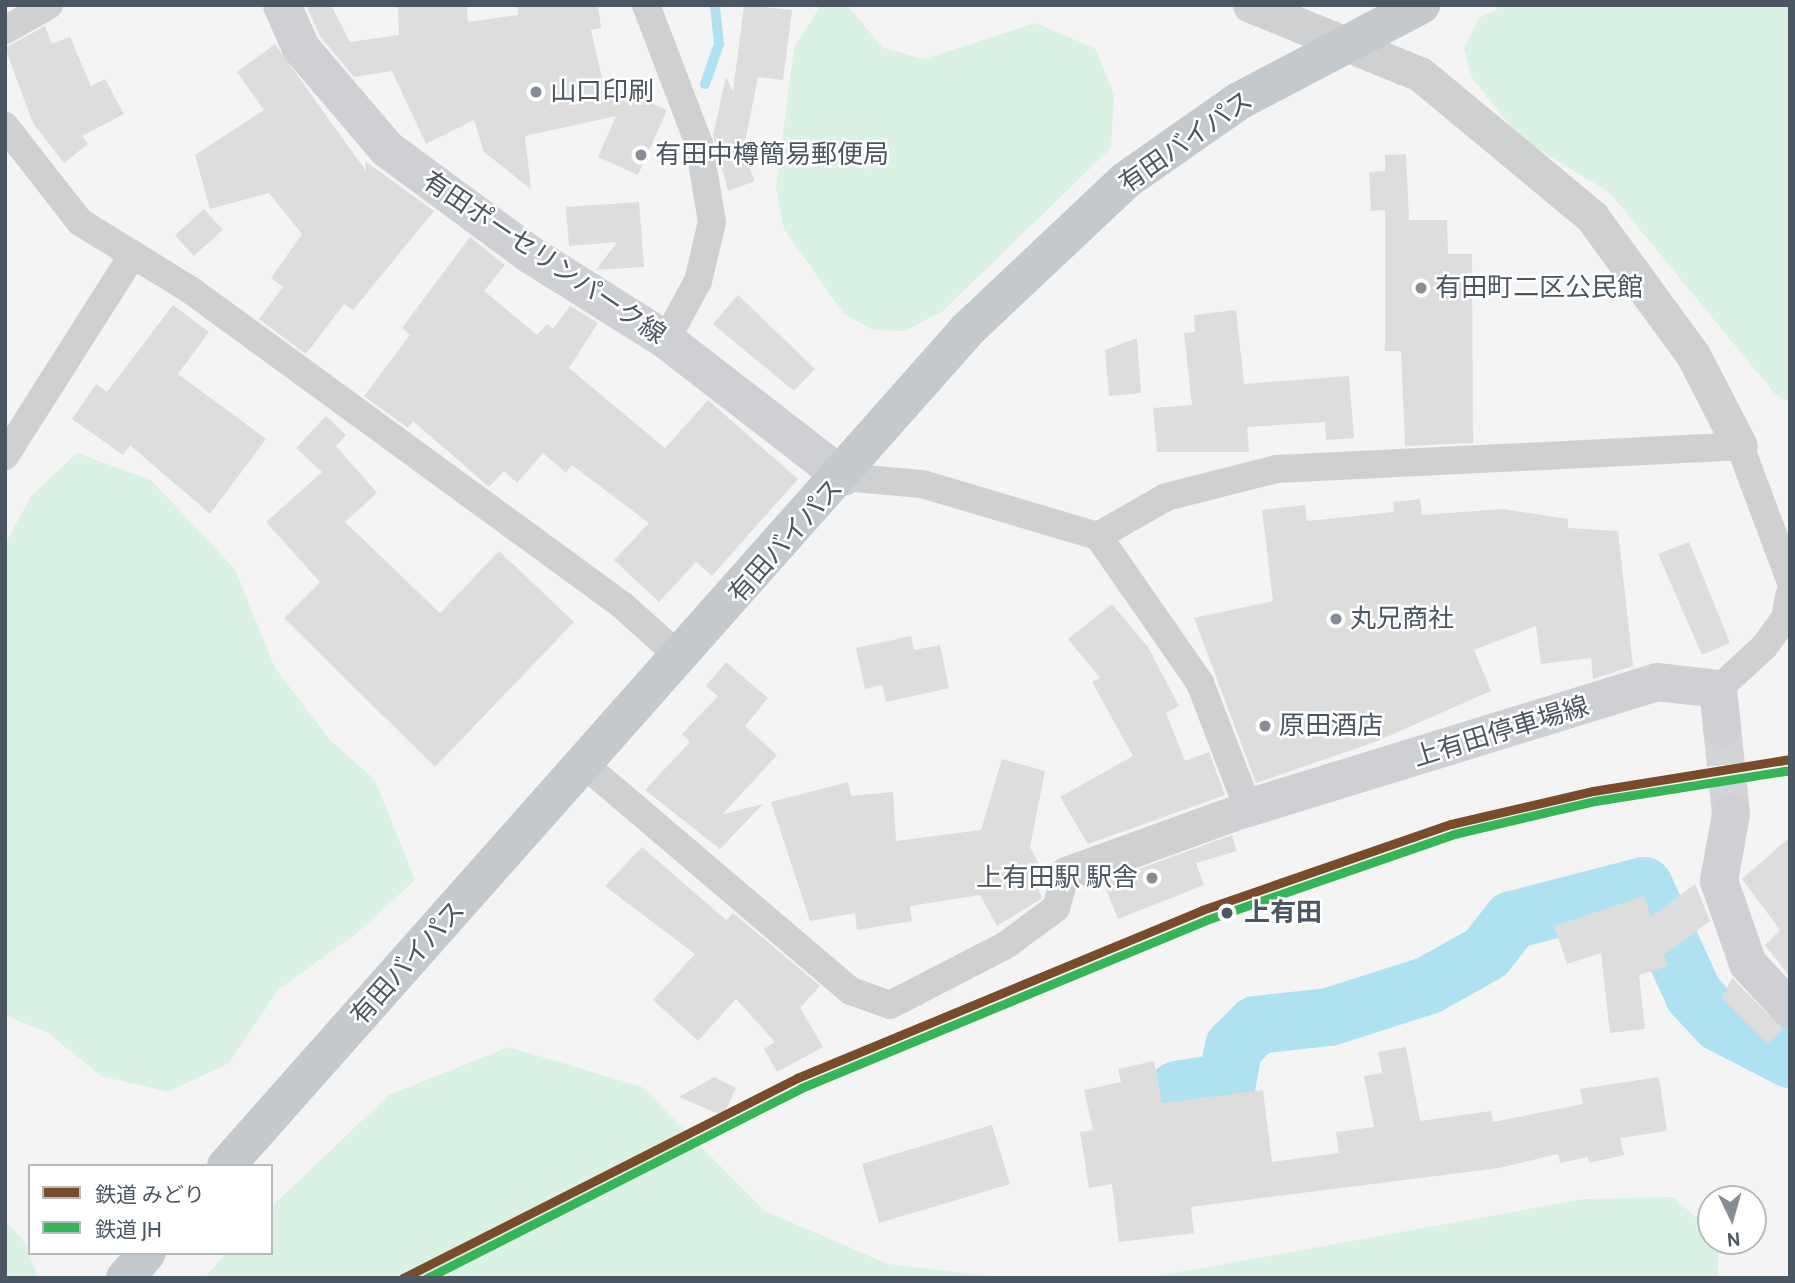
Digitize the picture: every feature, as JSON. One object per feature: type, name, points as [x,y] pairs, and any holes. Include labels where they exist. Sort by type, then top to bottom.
[{"type":"highway","name":"有田バイパス","points":[[228,1164],[843,477],[968,329],[1126,180],[1239,101],[1421,5]]},
{"type":"highway","points":[[125,1278],[145,1255]]},
{"type":"main road","name":"有田ポーセリンパーク線","points":[[282,5],[301,48],[387,149],[531,255],[666,340],[843,477]]},
{"type":"main road","name":"上有田停車場線","points":[[1248,808],[1657,682],[1718,689]]},
{"type":"main road","points":[[1718,689],[1722,727]]},
{"type":"main road","points":[[1731,814],[1719,881],[1748,964],[1790,1009]]},
{"type":"street","points":[[5,30],[49,5]]},
{"type":"street","points":[[646,5],[699,144],[712,222],[698,281],[666,340]]},
{"type":"street","points":[[1250,5],[1420,74],[1592,217],[1693,355],[1740,446],[1790,580]]},
{"type":"street","points":[[5,127],[80,222],[133,254],[622,605],[681,658]]},
{"type":"street","points":[[5,456],[133,254]]},
{"type":"street","points":[[1098,536],[1166,497],[1277,469],[1740,446]]},
{"type":"street","points":[[585,765],[851,991],[890,1005],[1006,945],[1056,908],[1066,874],[1248,808],[1200,683],[1098,536],[922,484],[843,477]]},
{"type":"street","points":[[1718,689],[1764,647],[1785,618],[1790,593]]},
{"type":"green space","points":[[821,5],[847,5],[883,48],[924,59],[1035,23],[1095,48],[1114,94],[1111,148],[943,311],[905,331],[873,330],[844,314],[784,229],[776,188],[794,48]]},
{"type":"green space","points":[[1504,5],[1790,5],[1790,403],[1775,394],[1609,192],[1521,139],[1472,78],[1464,48],[1479,18]]},
{"type":"green space","points":[[77,453],[151,480],[235,569],[275,668],[329,739],[375,780],[415,880],[357,933],[278,990],[229,1063],[168,1092],[101,1076],[48,1033],[5,1015],[5,544],[31,496]]},
{"type":"green space","points":[[509,1047],[642,1087],[765,1211],[888,1264],[1005,1278],[204,1278],[225,1255],[273,1255],[273,1205],[389,1095]]},
{"type":"green space","points":[[1673,1197],[1697,1218],[1697,1255],[1719,1255],[1718,1278],[1147,1278],[1584,1199]]},
{"type":"green space","points":[[5,1219],[26,1244],[38,1278],[5,1278]]},
{"type":"building","points":[[306,5],[331,5],[350,42],[399,35],[398,5],[467,5],[468,22],[518,15],[517,5],[598,5],[601,28],[591,30],[603,82],[667,110],[638,175],[598,157],[616,116],[525,136],[531,189],[484,152],[474,120],[426,144],[392,71],[354,77],[320,36]]},
{"type":"building","points":[[744,5],[792,10],[783,80],[758,77],[743,152],[755,181],[728,191],[713,135],[726,77],[733,92]]},
{"type":"building","points":[[45,26],[52,44],[70,37],[91,86],[105,79],[124,114],[82,136],[88,144],[64,163],[33,123],[5,48]]},
{"type":"building","points":[[275,44],[366,171],[365,161],[434,211],[353,310],[344,304],[306,354],[259,319],[283,287],[271,278],[302,234],[269,193],[210,209],[195,155],[264,110],[237,72]]},
{"type":"building","points":[[1406,154],[1409,220],[1447,220],[1448,254],[1472,254],[1473,443],[1405,446],[1401,351],[1385,351],[1385,210],[1371,211],[1369,172],[1385,171],[1385,155]]},
{"type":"building","points":[[639,202],[644,267],[596,270],[617,242],[569,246],[566,207]]},
{"type":"building","points":[[204,209],[223,230],[194,256],[175,235]]},
{"type":"building","points":[[470,237],[505,265],[484,291],[537,335],[547,324],[553,329],[570,306],[598,323],[569,368],[665,448],[708,400],[798,479],[712,576],[696,562],[659,602],[614,560],[649,523],[572,465],[566,473],[543,453],[517,483],[504,471],[489,487],[413,421],[408,428],[364,396],[410,335],[402,328]]},
{"type":"building","points":[[738,295],[815,369],[794,391],[713,324]]},
{"type":"building","points":[[173,305],[209,332],[178,374],[266,439],[210,514],[130,445],[123,455],[72,419],[96,384],[107,392]]},
{"type":"building","points":[[1236,310],[1244,384],[1349,376],[1354,438],[1326,440],[1325,422],[1247,427],[1249,452],[1157,452],[1153,408],[1192,405],[1184,333],[1195,332],[1194,315]]},
{"type":"building","points":[[1137,338],[1141,393],[1109,396],[1105,350]]},
{"type":"building","points":[[326,416],[346,435],[336,446],[377,493],[345,522],[440,613],[499,551],[574,622],[435,767],[284,618],[320,582],[266,522],[322,472],[296,448]]},
{"type":"building","points":[[1420,499],[1422,515],[1503,509],[1568,519],[1568,528],[1618,531],[1633,666],[1593,679],[1591,658],[1541,664],[1536,626],[1474,650],[1491,691],[1375,742],[1256,783],[1194,618],[1273,601],[1262,510],[1305,505],[1307,521],[1394,512],[1393,502]]},
{"type":"building","points":[[1689,542],[1730,643],[1702,655],[1658,554]]},
{"type":"building","points":[[1112,604],[1148,647],[1179,706],[1166,713],[1185,761],[1209,752],[1225,795],[1088,844],[1060,797],[1133,756],[1092,682],[1100,678],[1068,639]]},
{"type":"building","points":[[911,636],[914,650],[940,645],[949,688],[886,702],[882,685],[865,689],[856,648]]},
{"type":"building","points":[[726,662],[768,698],[745,726],[777,755],[723,814],[763,804],[720,849],[645,790],[690,742],[682,734],[718,696],[706,686]]},
{"type":"building","points":[[1002,759],[1045,771],[1030,847],[1043,872],[1034,878],[1042,898],[997,926],[980,895],[910,906],[912,921],[857,930],[855,913],[810,921],[771,802],[848,782],[851,796],[893,792],[896,841],[981,830]]},
{"type":"building","name":"上有田駅 駅舎","points":[[1232,835],[1237,851],[1196,863],[1204,885],[1118,919],[1103,882]]},
{"type":"building","points":[[1790,837],[1790,977],[1765,945],[1780,930],[1742,879]]},
{"type":"building","points":[[642,847],[726,920],[733,913],[820,986],[800,1008],[823,1047],[777,1072],[764,1049],[775,1042],[736,999],[698,1041],[653,1000],[695,954],[605,886]]},
{"type":"building","points":[[1695,884],[1710,921],[1664,955],[1668,966],[1639,975],[1645,1029],[1610,1033],[1601,953],[1567,964],[1554,926],[1644,896],[1651,917]]},
{"type":"building","points":[[1732,978],[1783,1029],[1767,1044],[1722,998]]},
{"type":"building","points":[[1406,1047],[1420,1121],[1491,1111],[1493,1122],[1583,1104],[1580,1089],[1659,1077],[1667,1131],[1620,1138],[1624,1155],[1589,1163],[1588,1157],[1560,1163],[1558,1154],[1499,1168],[1191,1207],[1194,1233],[1119,1242],[1112,1184],[1089,1188],[1080,1132],[1093,1130],[1084,1090],[1121,1082],[1118,1069],[1154,1061],[1162,1103],[1263,1090],[1272,1162],[1339,1153],[1336,1132],[1374,1127],[1364,1076],[1382,1073],[1378,1052]]},
{"type":"building","points":[[714,1077],[736,1088],[723,1116],[679,1097]]},
{"type":"building","points":[[992,1125],[1010,1184],[879,1223],[862,1164]]},
{"type":"waterway","points":[[705,84],[719,44],[715,5]]},
{"type":"waterway","points":[[1177,1090],[1227,1082],[1234,1047],[1256,1025],[1329,1017],[1429,985],[1486,953],[1512,920],[1644,886],[1694,995],[1720,1023],[1790,1059]]},
{"type":"tunnel","points":[[1722,727],[1731,814]]},
{"type":"rail line","name":"みどり","points":[[403,1278],[797,1078],[1202,910],[1451,824],[1593,791],[1790,759]]},
{"type":"rail line","name":"JH","points":[[427,1278],[801,1088],[1206,920],[1454,834],[1595,801],[1790,770]]},
{"type":"place","name":"山口印刷","points":[[536,92]]},
{"type":"place","name":"有田中樽簡易郵便局","points":[[641,155]]},
{"type":"place","name":"有田町二区公民館","points":[[1421,288]]},
{"type":"place","name":"丸兄商社","points":[[1336,619]]},
{"type":"place","name":"原田酒店","points":[[1265,726]]},
{"type":"place","name":"上有田駅 駅舎","points":[[1152,878]]},
{"type":"place","name":"上有田","points":[[1227,913]]}]
